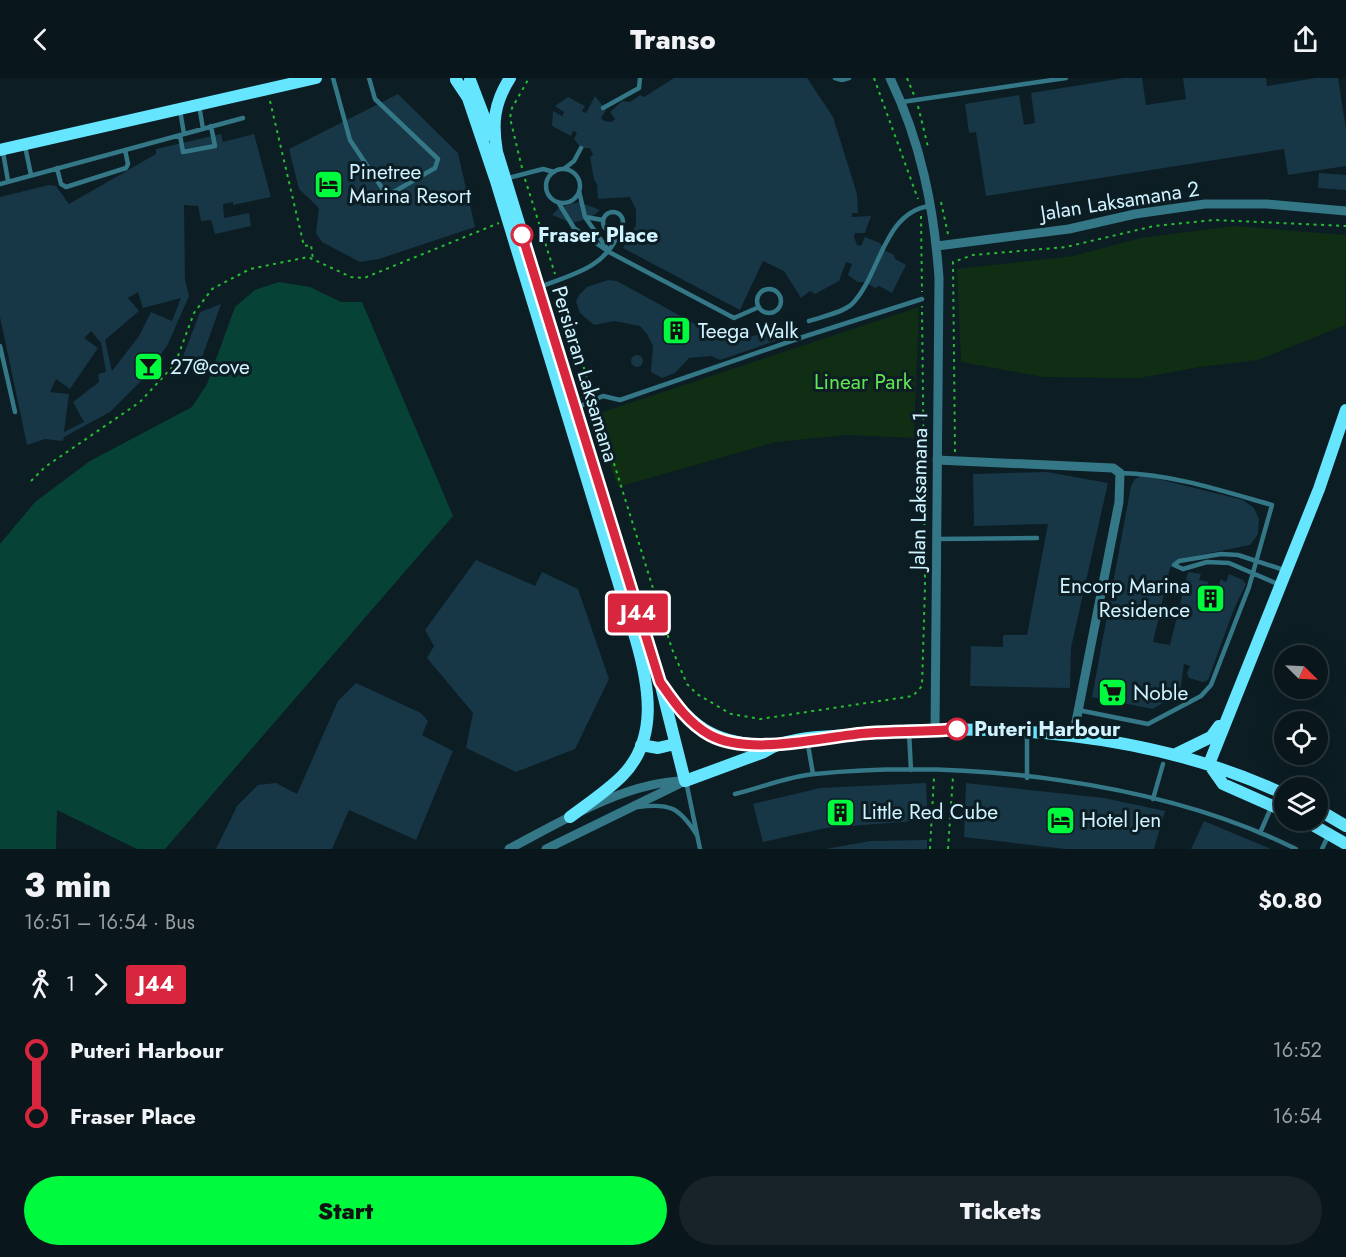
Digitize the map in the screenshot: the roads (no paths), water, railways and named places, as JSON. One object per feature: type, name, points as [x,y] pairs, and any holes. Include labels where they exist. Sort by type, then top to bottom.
[{"type":"street","points":[[1,150],[316,78]]},
{"type":"street","points":[[500,179],[494,118],[499,96],[510,78]]},
{"type":"street","name":"Jalan Laksamana 1","points":[[890,78],[902,102],[917,143],[932,205],[937,246],[935,731]]},
{"type":"street","points":[[454,79],[472,79],[497,152]]},
{"type":"street","points":[[454,79],[468,98],[500,179],[644,665],[649,698],[648,717],[641,745],[632,764],[621,777],[570,818]]},
{"type":"street","name":"Jalan Laksamana 2","points":[[937,246],[1069,229],[1135,214],[1205,204],[1267,204],[1346,211]]},
{"type":"street","name":"Persiaran Laksamana","points":[[512,218],[538,287],[576,408],[660,682],[686,781]]},
{"type":"street","points":[[1209,764],[1227,714],[1319,489],[1346,410]]},
{"type":"street","points":[[937,460],[1113,468],[1120,472],[1119,502],[1073,737]]},
{"type":"street","points":[[660,682],[683,714],[711,735],[746,745],[774,746],[807,739],[909,732],[1027,730],[1174,755],[1209,764],[1274,789]]},
{"type":"street","points":[[1174,755],[1211,737],[1227,714]]},
{"type":"street","points":[[641,745],[658,748],[675,744]]},
{"type":"street","points":[[546,849],[686,781],[764,752],[774,746]]},
{"type":"street","points":[[1209,764],[1224,784],[1274,806]]},
{"type":"street","points":[[509,849],[570,818],[660,781],[686,781]]},
{"type":"street","points":[[1328,815],[1346,826]]},
{"type":"street","points":[[1324,831],[1346,844]]},
{"type":"lane","points":[[333,78],[350,140],[382,188],[392,193],[435,168],[438,159],[375,99],[369,78]]},
{"type":"lane","points":[[603,108],[639,88],[640,78]]},
{"type":"lane","points":[[835,78],[842,80],[849,78]]},
{"type":"lane","points":[[902,102],[1066,78]]},
{"type":"lane","points":[[199,105],[203,129]]},
{"type":"lane","points":[[180,110],[183,152],[214,146],[211,126]]},
{"type":"lane","points":[[0,184],[243,118]]},
{"type":"lane","points":[[25,146],[31,176]]},
{"type":"lane","points":[[500,179],[543,169],[554,172],[564,169],[574,161],[581,148]]},
{"type":"lane","points":[[1,150],[8,182]]},
{"type":"lane","points":[[57,168],[61,184],[66,186],[126,168],[128,164],[125,150]]},
{"type":"lane","points":[[564,169],[573,172],[580,186],[579,198],[585,217],[609,252]]},
{"type":"lane","points":[[554,172],[548,179],[546,188],[550,196],[558,202],[574,228],[609,252],[734,318],[759,307]]},
{"type":"lane","points":[[558,202],[573,199],[580,186]]},
{"type":"lane","points":[[809,321],[850,306],[897,224],[909,213],[932,205]]},
{"type":"lane","points":[[538,287],[590,267],[609,252],[623,222],[619,214],[609,213],[603,220]]},
{"type":"lane","points":[[585,217],[603,220]]},
{"type":"lane","points":[[603,220],[606,230],[619,231]]},
{"type":"lane","points":[[765,289],[773,289],[780,294],[780,307],[774,312],[765,312],[759,307],[757,299],[765,289]]},
{"type":"lane","points":[[576,408],[603,396],[620,400],[922,299]]},
{"type":"lane","points":[[0,346],[15,412]]},
{"type":"lane","points":[[1078,710],[1148,724],[1201,696],[1211,685],[1253,572],[1272,505],[1165,478],[1120,472]]},
{"type":"lane","points":[[936,539],[1037,538]]},
{"type":"lane","points":[[1280,585],[1229,563],[1207,562],[1183,569],[1174,566],[1179,561],[1221,554],[1238,555],[1285,571]]},
{"type":"lane","points":[[1027,730],[1027,778]]},
{"type":"lane","points":[[909,732],[911,770]]},
{"type":"lane","points":[[807,739],[813,774]]},
{"type":"lane","points":[[1153,799],[1163,764]]},
{"type":"lane","points":[[735,794],[813,774],[911,770],[1027,778],[1077,783],[1207,813],[1296,849]]},
{"type":"lane","points":[[686,781],[700,849]]},
{"type":"lane","points":[[633,807],[655,805],[670,807],[687,818],[697,835]]},
{"type":"lane","points":[[1260,833],[1274,814]]},
{"type":"lane","points":[[1322,849],[1329,834]]},
{"type":"place","name":"Pinetree Marina Resort","points":[[328,184]]},
{"type":"place","name":"Fraser Place","points":[[522,235]]},
{"type":"place","name":"Teega Walk","points":[[677,331]]},
{"type":"place","name":"27@cove","points":[[149,367]]},
{"type":"place","name":"Encorp Marina Residence","points":[[1211,598]]},
{"type":"place","name":"Noble","points":[[1112,693]]},
{"type":"place","name":"Puteri Harbour","points":[[957,729]]},
{"type":"place","name":"Little Red Cube","points":[[841,812]]},
{"type":"place","name":"Hotel Jen","points":[[1060,820]]},
{"type":"park label","name":"Linear Park","points":[[863,382]]}]
